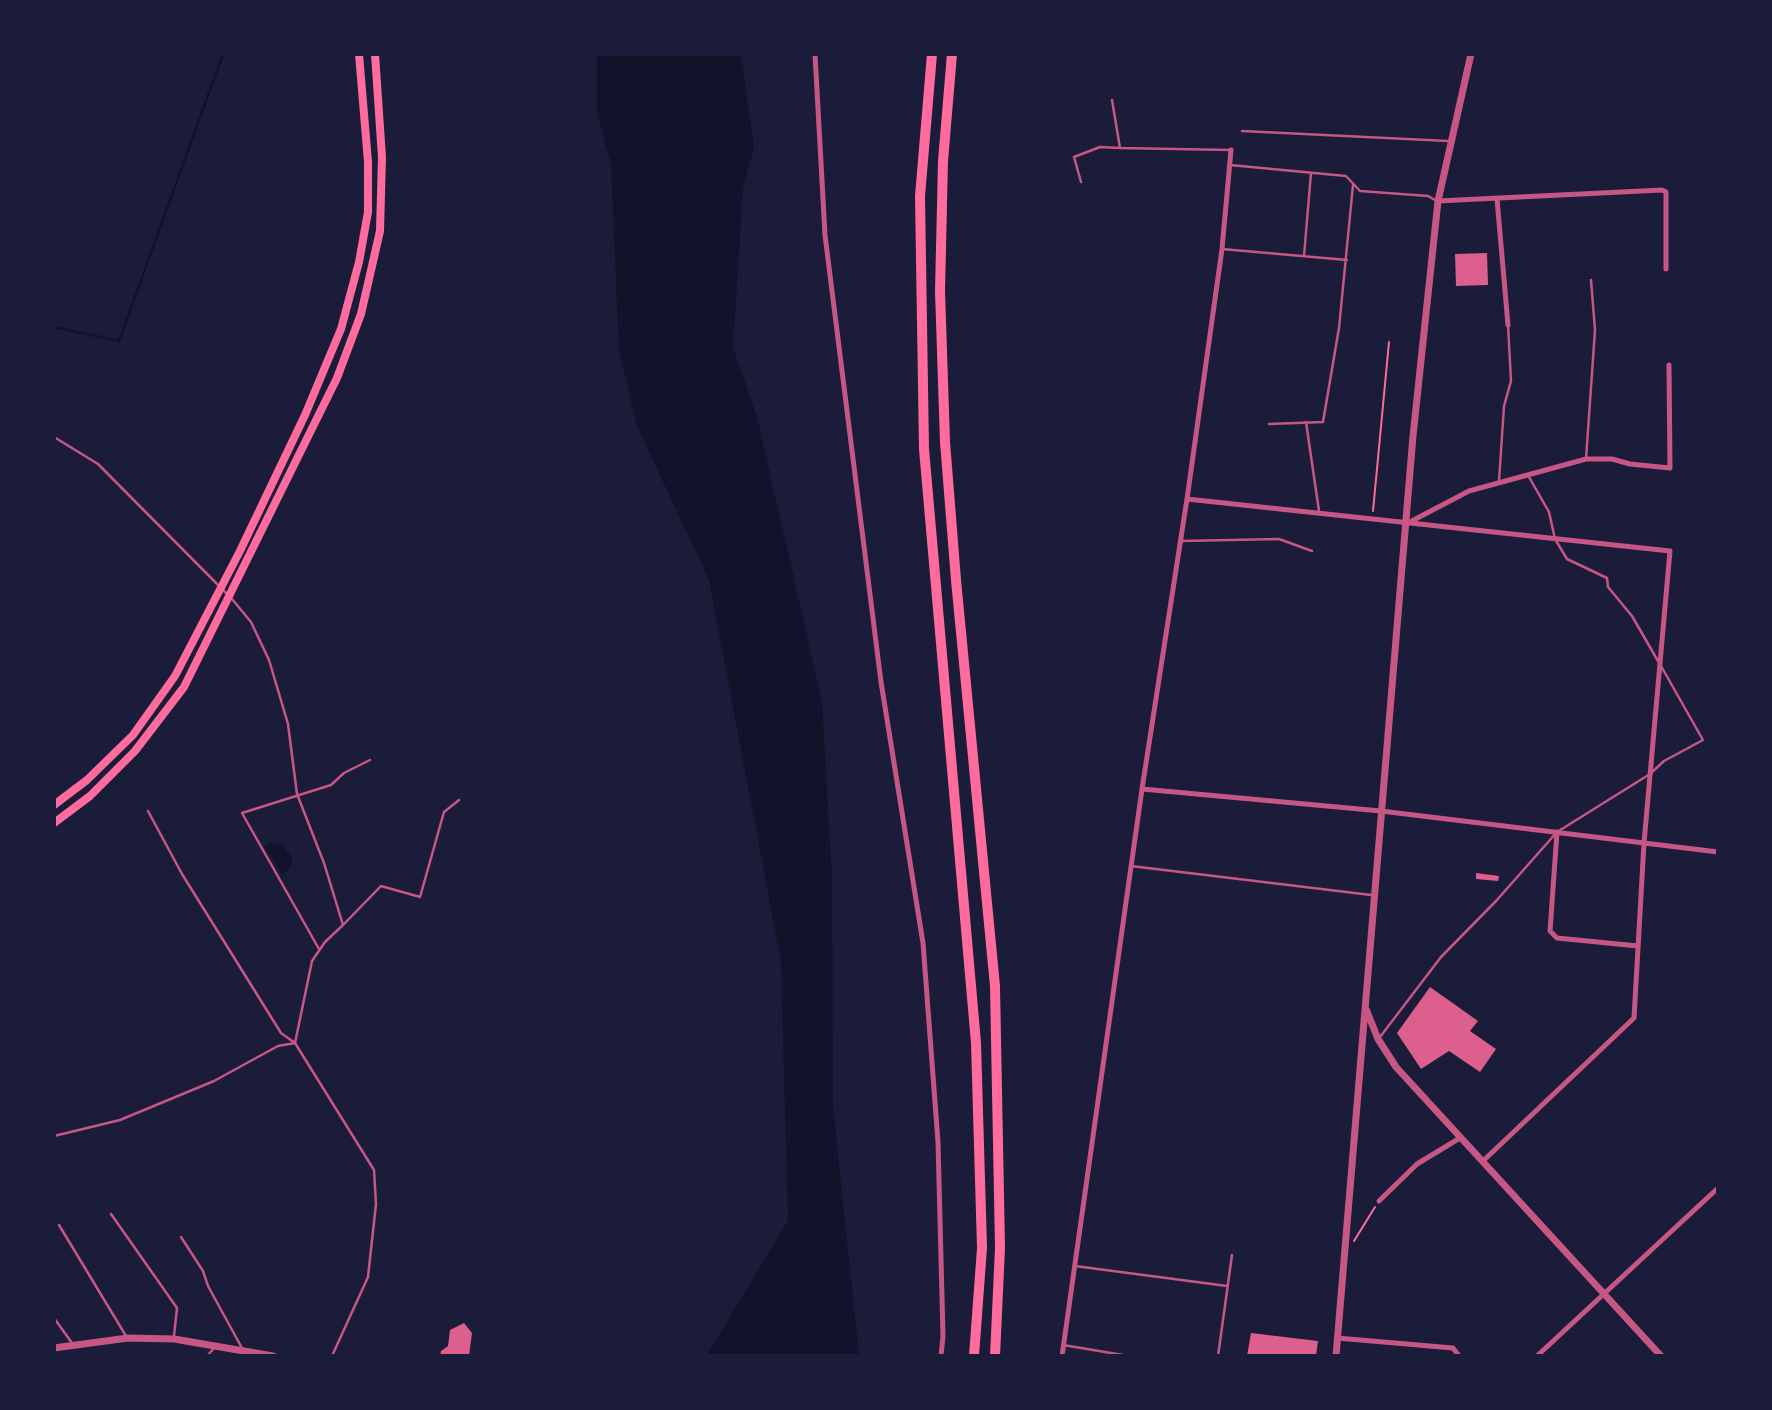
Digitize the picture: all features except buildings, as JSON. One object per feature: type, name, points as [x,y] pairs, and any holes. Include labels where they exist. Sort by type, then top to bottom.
[{"type":"highway","points":[[932,54],[920,196],[924,449],[976,1044],[982,1248],[974,1356]]},
{"type":"highway","points":[[952,54],[943,161],[940,290],[945,442],[995,986],[1000,1235],[995,1356]]},
{"type":"main road","points":[[54,806],[87,780],[133,734],[176,676],[305,415],[336,342],[359,262],[368,212],[368,162],[359,54]]},
{"type":"main road","points":[[54,823],[90,796],[135,751],[184,687],[337,379],[361,314],[380,231],[382,156],[375,54]]},
{"type":"street","points":[[815,54],[825,235],[881,682],[923,943],[938,1142],[941,1356]]},
{"type":"street","points":[[1336,1356],[1406,524],[1438,201],[1471,54]]},
{"type":"street","points":[[1062,1356],[1142,789],[1187,499],[1222,249],[1231,149]]},
{"type":"street","points":[[1438,201],[1662,190],[1666,192],[1666,269]]},
{"type":"street","points":[[1497,199],[1508,325]]},
{"type":"street","points":[[1406,524],[1451,498],[1586,459],[1612,459],[1630,464],[1670,468],[1669,365]]},
{"type":"street","points":[[1187,499],[1670,551],[1644,843],[1634,1018],[1483,1161]]},
{"type":"street","points":[[1142,789],[1381,811],[1718,852]]},
{"type":"street","points":[[1557,832],[1550,931],[1557,938],[1638,946]]},
{"type":"street","points":[[1365,1006],[1378,1040],[1396,1067],[1661,1356]]},
{"type":"street","points":[[1379,1200],[1417,1164],[1460,1138]]},
{"type":"street","points":[[1537,1356],[1718,1188]]},
{"type":"street","points":[[54,1348],[128,1338],[174,1339],[273,1356]]},
{"type":"street","points":[[1337,1338],[1453,1348],[1460,1356]]},
{"type":"lane","points":[[1112,100],[1120,148]]},
{"type":"lane","points":[[1242,131],[1452,141]]},
{"type":"lane","points":[[1081,182],[1074,158],[1100,147],[1231,149]]},
{"type":"lane","points":[[1229,165],[1346,176],[1360,191],[1428,196],[1438,201]]},
{"type":"lane","points":[[1304,256],[1311,173]]},
{"type":"lane","points":[[1269,424],[1322,422],[1347,260],[1353,185]]},
{"type":"lane","points":[[1222,249],[1347,260]]},
{"type":"lane","points":[[1586,459],[1595,330],[1591,280]]},
{"type":"lane","points":[[1499,484],[1504,406],[1511,381],[1508,325]]},
{"type":"lane","points":[[1306,422],[1320,514]]},
{"type":"lane","points":[[54,437],[98,464],[222,587],[251,622],[269,660],[288,724],[297,794],[324,863],[343,925]]},
{"type":"lane","points":[[1378,1040],[1441,957],[1557,832],[1650,774],[1664,761],[1703,740],[1632,616],[1608,587],[1607,578],[1567,559],[1555,539],[1549,512],[1529,477]]},
{"type":"lane","points":[[1181,541],[1279,539],[1312,551]]},
{"type":"lane","points":[[319,949],[242,813],[331,785],[344,773],[370,760]]},
{"type":"lane","points":[[295,1043],[308,977],[319,949],[381,886],[420,897],[444,812],[459,800]]},
{"type":"lane","points":[[148,811],[182,874],[281,1033],[295,1043],[373,1170],[377,1186],[368,1277],[332,1356]]},
{"type":"lane","points":[[1131,866],[1375,896]]},
{"type":"lane","points":[[54,1136],[120,1120],[214,1081],[278,1046],[295,1043]]},
{"type":"lane","points":[[111,1214],[177,1308],[174,1339]]},
{"type":"lane","points":[[58,1225],[128,1338]]},
{"type":"lane","points":[[181,1237],[203,1270],[243,1350]]},
{"type":"lane","points":[[1218,1356],[1232,1255]]},
{"type":"lane","points":[[1075,1266],[1227,1286]]},
{"type":"lane","points":[[54,1318],[74,1346]]},
{"type":"lane","points":[[207,1356],[217,1345]]},
{"type":"lane","points":[[1063,1345],[1129,1356]]},
{"type":"path","points":[[1372,520],[1389,342]]},
{"type":"path","points":[[1344,1256],[1379,1200]]},
{"type":"shaded area","points":[[597,54],[741,54],[754,147],[743,188],[733,347],[757,417],[822,701],[832,878],[833,1106],[859,1356],[706,1356],[788,1221],[781,962],[709,580],[637,426],[619,352],[611,164],[597,113]]},
{"type":"shaded area","points":[[271,843],[281,844],[291,856],[292,864],[283,875],[264,846]]},
{"type":"waterway","points":[[54,327],[119,341],[223,54]]}]
